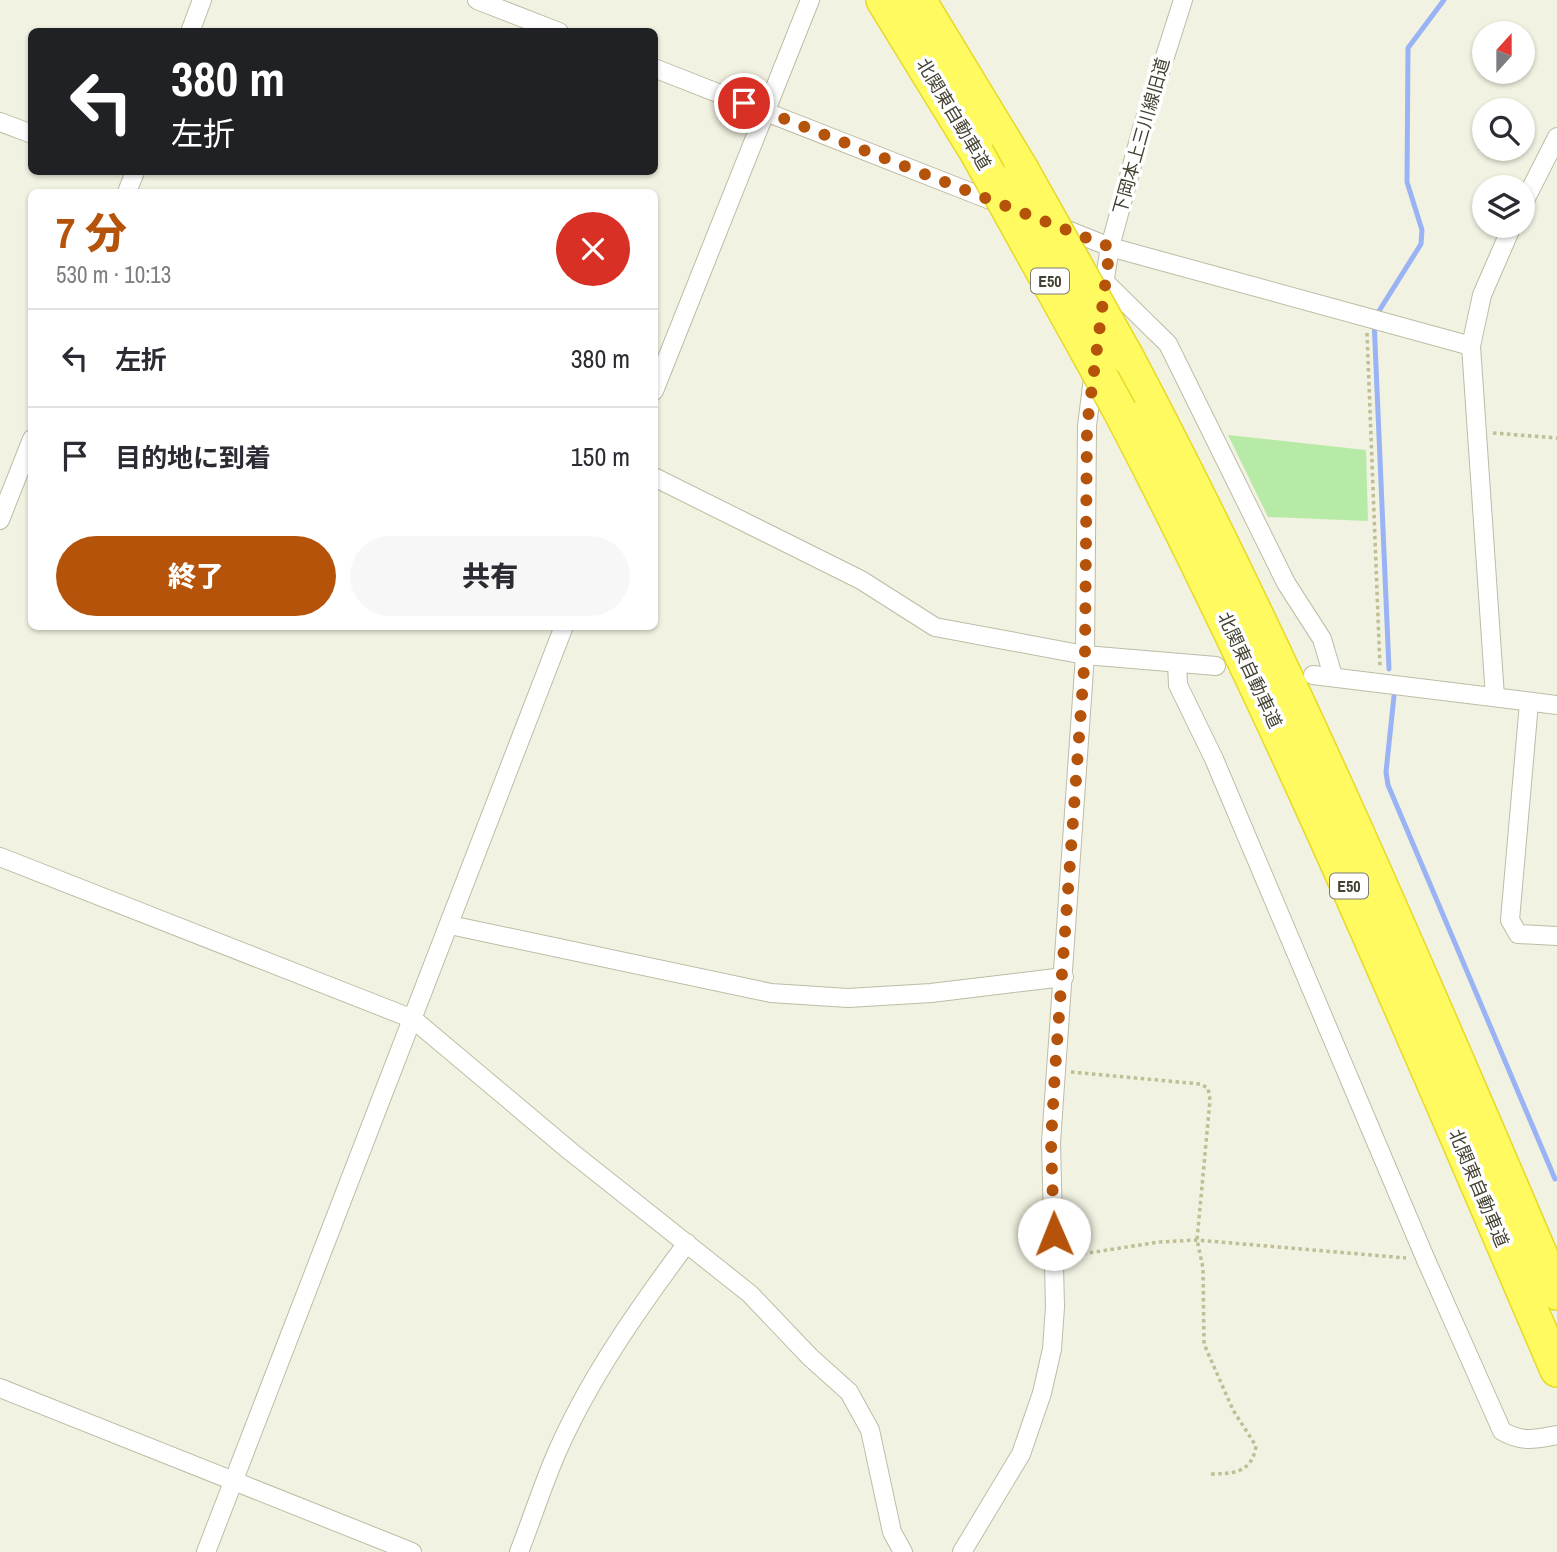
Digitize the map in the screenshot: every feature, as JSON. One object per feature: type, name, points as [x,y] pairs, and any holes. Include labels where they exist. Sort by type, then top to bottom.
[{"type":"highway","name":"北関東自動車道","points":[[883,0],[977,153],[1194,551],[1335,853],[1557,1370]]},
{"type":"highway","name":"北関東自動車道","points":[[919,0],[1021,168],[1126,356],[1291,684],[1376,871],[1557,1293]]},
{"type":"street","points":[[192,28],[202,0]]},
{"type":"street","points":[[477,0],[549,28]]},
{"type":"street","name":"下岡本上三川線旧道","points":[[962,1552],[1021,1454],[1042,1392],[1052,1349],[1055,1307],[1051,1142],[1085,654],[1087,426],[1110,247],[1141,132],[1183,0]]},
{"type":"street","points":[[658,381],[767,111],[805,3]]},
{"type":"street","points":[[658,70],[1110,247],[1471,346]]},
{"type":"street","points":[[0,122],[28,132]]},
{"type":"street","points":[[1535,180],[1557,137]]},
{"type":"street","points":[[1495,697],[1471,346],[1482,295],[1508,238]]},
{"type":"street","points":[[1104,281],[1168,344],[1286,583],[1322,639],[1333,676]]},
{"type":"street","points":[[0,520],[28,449]]},
{"type":"street","points":[[658,479],[861,580],[934,627],[1085,654],[1216,666]]},
{"type":"street","points":[[206,1552],[562,630]]},
{"type":"street","points":[[1177,663],[1178,685],[1214,759],[1426,1260],[1502,1431],[1517,1439],[1527,1440],[1557,1435]]},
{"type":"street","points":[[1313,675],[1557,705]]},
{"type":"street","points":[[1529,703],[1510,920],[1518,933],[1557,936]]},
{"type":"street","points":[[0,856],[413,1019],[750,1294],[810,1357],[849,1392],[870,1430],[892,1532],[903,1552]]},
{"type":"street","points":[[450,926],[771,993],[848,998],[932,993],[1064,977]]},
{"type":"street","points":[[519,1552],[557,1451],[631,1319],[687,1243]]},
{"type":"street","points":[[0,1388],[232,1483],[412,1552]]},
{"type":"path","points":[[1367,317],[1381,682]]},
{"type":"path","points":[[1477,432],[1557,438]]},
{"type":"path","points":[[1055,1071],[1200,1084],[1208,1088],[1210,1100],[1197,1241],[1203,1268],[1204,1344],[1233,1410],[1256,1446],[1254,1460],[1247,1468],[1231,1474],[1209,1474]]},
{"type":"path","points":[[1054,1257],[1159,1242],[1197,1241],[1426,1260]]},
{"type":"green space","points":[[1228,435],[1366,450],[1368,521],[1268,517]]},
{"type":"waterway","points":[[1389,669],[1374,319],[1421,244],[1422,230],[1407,182],[1408,48],[1444,0]]},
{"type":"waterway","points":[[1394,696],[1386,772],[1388,785],[1555,1179]]},
{"type":"route","points":[[744,103],[1110,247],[1087,426],[1085,654],[1051,1142],[1054,1234]]}]
